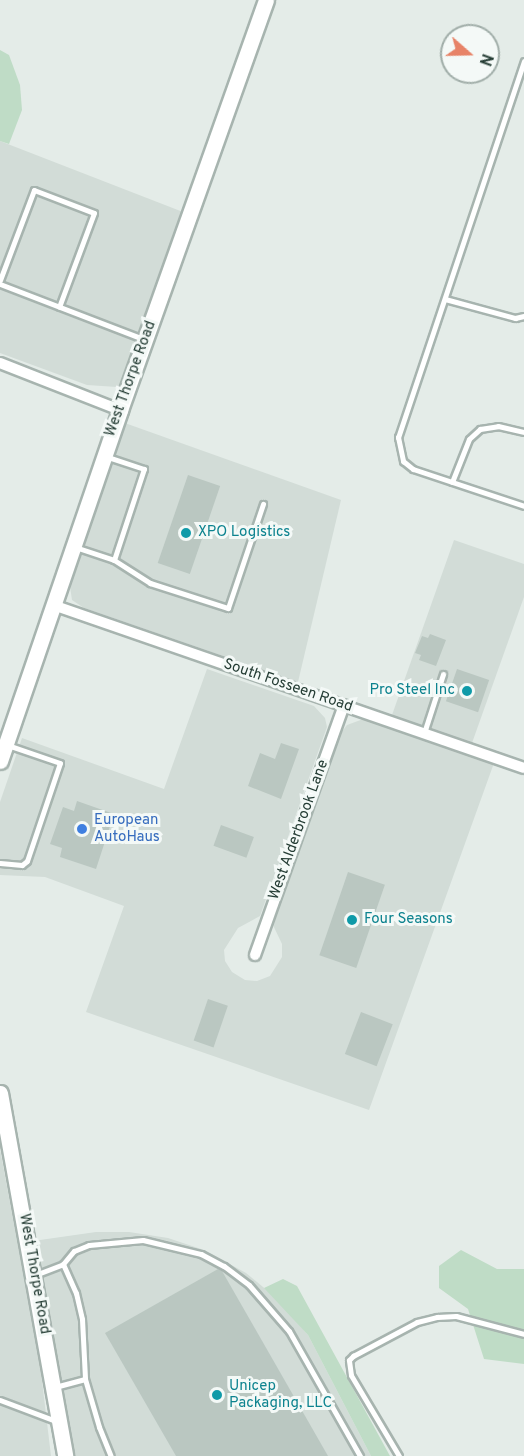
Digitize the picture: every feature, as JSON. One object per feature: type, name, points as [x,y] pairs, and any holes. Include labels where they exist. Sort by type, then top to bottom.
[{"type":"street","name":"West Thorpe Road","points":[[0,761],[120,410],[267,0]]},
{"type":"street","points":[[0,363],[120,410]]},
{"type":"street","name":"South Fosseen Road","points":[[53,605],[524,768]]},
{"type":"street","name":"West Alderbrook Lane","points":[[255,955],[344,705]]},
{"type":"street","name":"West Thorpe Road","points":[[0,1093],[65,1456]]},
{"type":"lane","points":[[524,61],[398,437],[399,451],[403,461],[413,469],[524,506]]},
{"type":"lane","points":[[59,307],[94,213],[34,190],[0,282],[59,307],[145,340]]},
{"type":"lane","points":[[445,299],[515,318],[524,316]]},
{"type":"lane","points":[[452,482],[469,438],[480,429],[498,426],[524,432]]},
{"type":"lane","points":[[104,456],[144,469],[114,560]]},
{"type":"lane","points":[[73,546],[114,560],[150,583],[228,608],[263,504]]},
{"type":"lane","points":[[424,733],[443,674]]},
{"type":"lane","points":[[0,863],[22,865],[27,861],[60,763],[6,744]]},
{"type":"lane","points":[[34,1276],[63,1264],[74,1251],[89,1245],[143,1240],[201,1254],[224,1266],[249,1284],[289,1332],[360,1456]]},
{"type":"lane","points":[[63,1264],[70,1278],[81,1319],[86,1379],[99,1427],[111,1456]]},
{"type":"lane","points":[[399,1456],[351,1375],[349,1360],[353,1356],[417,1322],[437,1317],[456,1316],[524,1334]]},
{"type":"lane","points":[[54,1387],[86,1379]]},
{"type":"lane","points":[[0,1400],[60,1422]]},
{"type":"shaded area","points":[[0,141],[183,212],[123,381],[117,387],[87,385],[0,353]]},
{"type":"shaded area","points":[[122,422],[341,500],[298,682],[84,608],[72,600],[69,580]]},
{"type":"shaded area","points":[[454,540],[524,564],[524,597],[472,743],[392,715]]},
{"type":"shaded area","points":[[207,669],[314,706],[325,718],[327,727],[260,916],[238,928],[224,950],[225,961],[232,972],[245,980],[257,981],[270,976],[282,957],[282,944],[272,923],[341,733],[347,725],[366,718],[494,763],[369,1110],[86,1012],[124,906],[45,877],[0,875],[0,802],[22,738],[164,789]]},
{"type":"shaded area","points":[[0,1149],[40,1364],[51,1456],[0,1456]]},
{"type":"shaded area","points":[[96,1232],[129,1232],[168,1238],[204,1250],[246,1273],[275,1297],[308,1335],[371,1456],[71,1456],[33,1241]]},
{"type":"green space","points":[[0,50],[9,55],[20,85],[22,110],[9,144],[0,141]]},
{"type":"green space","points":[[461,1250],[497,1269],[524,1269],[524,1364],[484,1359],[468,1309],[439,1288],[439,1266]]},
{"type":"green space","points":[[283,1279],[297,1286],[390,1456],[371,1456],[308,1335],[264,1288]]},
{"type":"building","name":"XPO Logistics","points":[[188,475],[220,486],[190,574],[158,563]]},
{"type":"building","points":[[430,634],[446,640],[436,666],[419,660],[421,655],[415,653],[422,636],[428,638]]},
{"type":"building","name":"Pro Steel Inc","points":[[457,669],[489,680],[478,712],[446,701]]},
{"type":"building","points":[[281,743],[299,749],[281,799],[248,786],[260,753],[275,759]]},
{"type":"building","name":"European AutoHaus","points":[[77,801],[114,814],[96,869],[60,857],[62,848],[50,844],[63,807],[74,811]]},
{"type":"building","points":[[221,825],[254,837],[246,858],[213,846]]},
{"type":"building","name":"Four Seasons","points":[[348,872],[385,885],[356,968],[319,955]]},
{"type":"building","points":[[208,999],[228,1006],[214,1047],[194,1041]]},
{"type":"building","points":[[361,1012],[393,1024],[377,1066],[345,1054]]},
{"type":"building","name":"Unicep Packaging, LLC","points":[[218,1269],[222,1271],[328,1456],[176,1456],[105,1333]]},
{"type":"place","name":"XPO Logistics","points":[[186,533]]},
{"type":"place","name":"Pro Steel Inc","points":[[467,691]]},
{"type":"place","name":"European AutoHaus","points":[[82,829]]},
{"type":"place","name":"Four Seasons","points":[[352,920]]},
{"type":"place","name":"Unicep Packaging, LLC","points":[[217,1395]]}]
